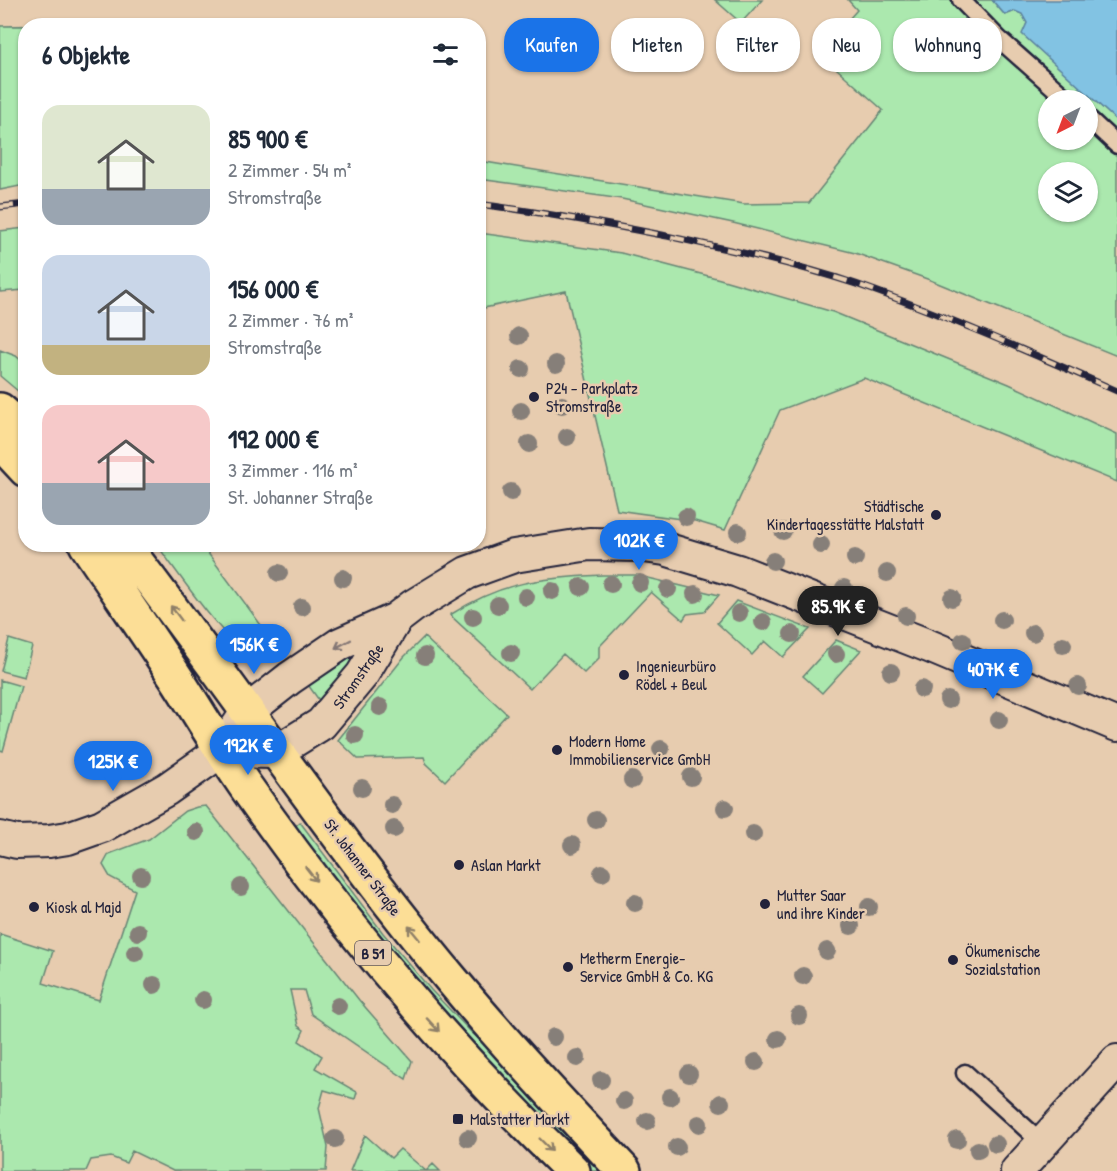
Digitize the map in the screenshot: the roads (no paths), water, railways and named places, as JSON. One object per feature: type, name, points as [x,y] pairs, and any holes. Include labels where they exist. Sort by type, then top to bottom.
[{"type":"main road","points":[[0,410],[18,426]]},
{"type":"main road","points":[[0,442],[18,461]]},
{"type":"main road","name":"B 51","points":[[91,552],[176,677],[221,751],[282,836],[415,1005],[573,1171]]},
{"type":"main road","name":"St. Johanner Straße","points":[[129,552],[276,752],[451,979],[515,1053],[624,1171]]},
{"type":"street","name":"Stromstraße","points":[[221,751],[248,711],[290,678],[340,644],[396,619],[467,573],[514,556],[589,544],[655,548],[718,565],[929,646],[1117,725]]},
{"type":"street","name":"Stromstraße","points":[[276,752],[321,724],[362,675],[396,619]]},
{"type":"street","points":[[0,838],[17,842],[68,838],[102,826],[167,789],[221,751],[276,752]]},
{"type":"street","points":[[1017,1171],[1117,1061]]},
{"type":"lane","points":[[961,0],[999,39],[1057,90]]},
{"type":"lane","points":[[1098,127],[1117,145]]},
{"type":"lane","points":[[965,1073],[1042,1143]]},
{"type":"water","points":[[992,0],[1117,0],[1117,121],[1098,104],[1098,90],[1083,90],[1022,34],[1027,23],[1022,14],[1015,11],[1005,15]]},
{"type":"railway","points":[[0,207],[18,205]]},
{"type":"railway","points":[[486,205],[662,235],[832,276],[955,321],[1117,391]]},
{"type":"place","name":"P24 – Parkplatz Stromstraße","points":[[534,397]]},
{"type":"place","name":"Städtische Kindertagesstätte Malstatt","points":[[936,515]]},
{"type":"place","name":"Ingenieurbüro Rödel + Beul","points":[[624,675]]},
{"type":"place","name":"Modern Home Immobilienservice GmbH","points":[[557,750]]},
{"type":"place","name":"Aslan Markt","points":[[459,865]]},
{"type":"place","name":"Mutter Saar und ihre Kinder","points":[[765,904]]},
{"type":"place","name":"Kiosk al Majd","points":[[34,907]]},
{"type":"place","name":"Ökumenische Sozialstation","points":[[953,960]]},
{"type":"place","name":"Metherm Energie- Service GmbH & Co. KG","points":[[568,967]]},
{"type":"place","name":"Malstatter Markt","points":[[458,1119]]}]
